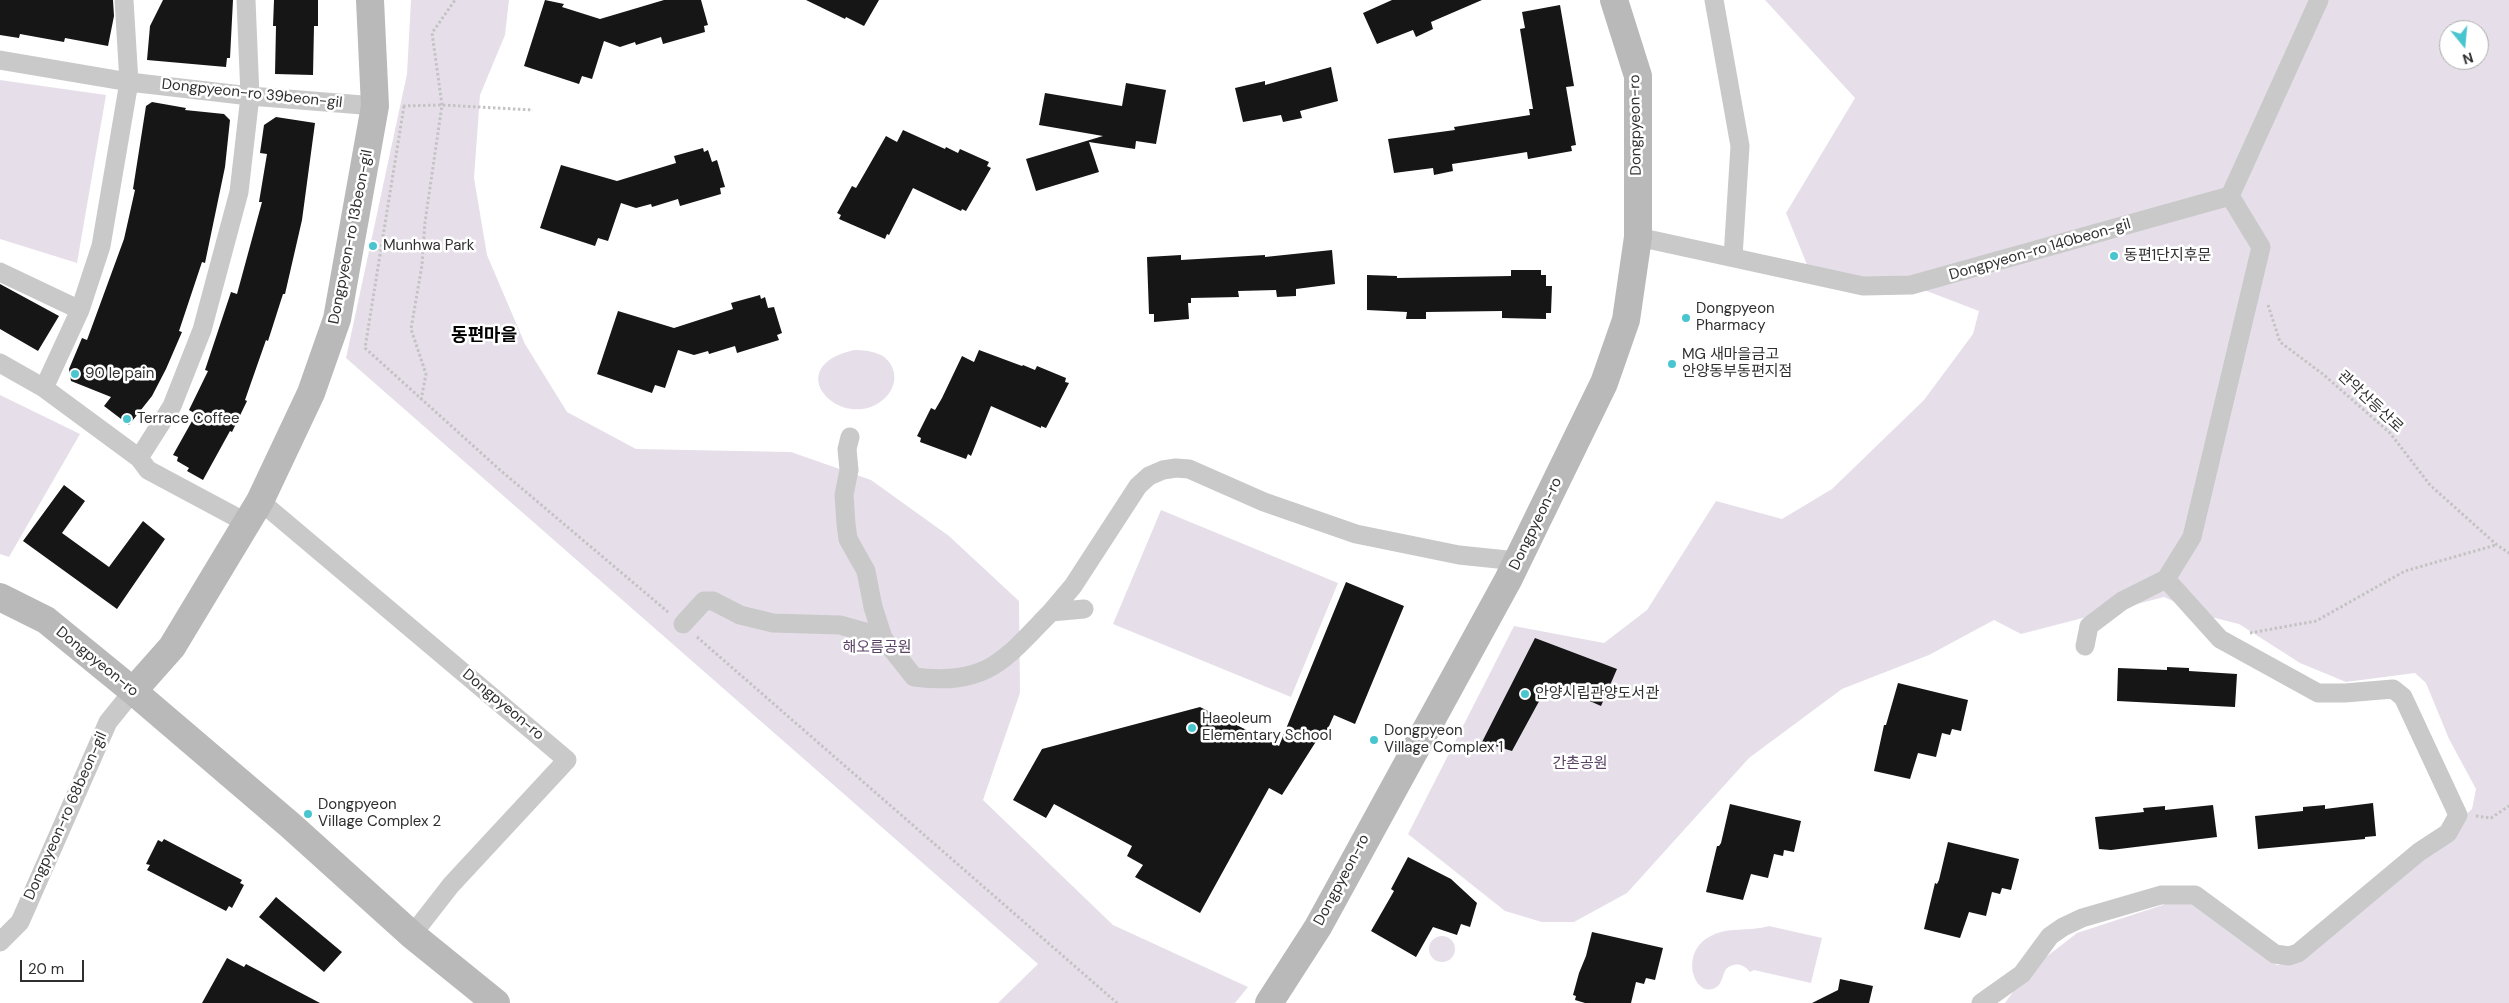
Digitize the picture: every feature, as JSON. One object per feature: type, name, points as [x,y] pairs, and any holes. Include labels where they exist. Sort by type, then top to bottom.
[{"type":"street","points":[[44,388],[80,310],[101,246],[129,82],[124,0]]},
{"type":"street","points":[[139,458],[172,406],[202,330],[239,192],[250,96],[246,0]]},
{"type":"street","name":"Dongpyeon-ro 13beon-gil","points":[[133,691],[172,647],[253,512],[311,393],[337,319],[375,106],[370,0]]},
{"type":"street","name":"Dongpyeon-ro","points":[[1269,1003],[1318,926],[1518,561],[1604,383],[1626,320],[1638,237],[1638,76],[1614,0]]},
{"type":"street","points":[[1714,0],[1740,146],[1733,258]]},
{"type":"street","points":[[2085,646],[2088,626],[2122,601],[2166,579],[2192,537],[2261,247],[2230,196],[2319,0]]},
{"type":"street","name":"Dongpyeon-ro 39beon-gil","points":[[0,60],[129,82],[250,96],[375,106]]},
{"type":"street","name":"Dongpyeon-ro 140beon-gil","points":[[1638,237],[1863,286],[1911,285],[2230,196]]},
{"type":"street","points":[[0,272],[80,310]]},
{"type":"street","points":[[0,363],[44,388],[139,458],[148,470],[253,512]]},
{"type":"street","points":[[850,437],[846,450],[849,470],[844,495],[848,539],[866,571],[875,614],[883,638],[914,677],[940,680],[976,676],[998,664],[1017,649],[1074,586],[1138,486],[1149,476],[1176,468],[1200,472],[1264,502],[1356,534],[1458,555],[1518,561]]},
{"type":"street","name":"Dongpyeon-ro","points":[[253,512],[567,760],[451,885],[412,934]]},
{"type":"street","points":[[1981,1003],[2022,974],[2050,936],[2064,927],[2082,918],[2161,895],[2195,895],[2275,954],[2288,956],[2298,953],[2419,852],[2448,833],[2458,815],[2403,697],[2393,689],[2318,693],[2220,639],[2166,579]]},
{"type":"street","name":"Dongpyeon-ro","points":[[0,597],[46,620],[133,691],[290,825],[412,934],[496,1003]]},
{"type":"street","points":[[683,624],[704,601],[713,601],[740,615],[772,623],[840,625],[883,638]]},
{"type":"street","points":[[1051,612],[1084,609]]},
{"type":"street","name":"Dongpyeon-ro 68beon-gil","points":[[0,942],[20,922],[108,722],[133,691]]},
{"type":"path","points":[[421,400],[426,374],[411,329],[422,265],[425,222],[442,105],[432,33],[455,0]]},
{"type":"path","points":[[533,110],[442,105],[404,106],[365,348],[500,470],[683,624],[1117,1003]]},
{"type":"path","name":"관악산등산로","points":[[2256,267],[2280,342],[2324,375],[2390,433],[2430,485],[2497,545],[2509,553]]},
{"type":"path","points":[[2220,639],[2316,621],[2405,571],[2497,545]]},
{"type":"path","points":[[2458,815],[2491,818],[2509,806]]},
{"type":"green space","name":"해오름공원","points":[[411,0],[509,0],[505,35],[480,95],[474,178],[487,255],[525,344],[567,412],[636,449],[791,452],[871,480],[949,536],[1019,601],[1020,693],[983,800],[1113,925],[1248,987],[1235,1003],[998,1003],[1038,964],[346,358],[407,74]]},
{"type":"green space","name":"간촌공원","points":[[1765,0],[2509,0],[2509,1003],[2005,1003],[2028,971],[2077,933],[2181,899],[2206,908],[2277,965],[2298,960],[2472,809],[2476,789],[2449,739],[2426,683],[2415,673],[2346,682],[2300,663],[2239,624],[2203,615],[2164,597],[2021,634],[1994,620],[1929,655],[1842,689],[1749,758],[1627,893],[1574,922],[1542,922],[1505,911],[1408,834],[1514,626],[1604,643],[1647,610],[1716,501],[1782,519],[1832,489],[1924,400],[1973,334],[1979,311],[1911,285],[1810,272],[1786,213],[1855,98]]},
{"type":"green space","points":[[0,80],[106,95],[77,263],[0,239]]},
{"type":"green space","points":[[854,350],[868,351],[881,355],[893,369],[894,381],[890,393],[869,408],[852,409],[837,404],[825,395],[819,383],[820,370],[831,359]]},
{"type":"green space","points":[[0,395],[80,434],[9,557],[0,554]]},
{"type":"green space","points":[[1161,510],[1338,583],[1291,697],[1113,624]]},
{"type":"green space","points":[[1769,926],[1822,938],[1811,983],[1754,970],[1750,972],[1738,964],[1726,969],[1718,986],[1710,990],[1703,988],[1697,983],[1692,965],[1694,955],[1699,945],[1709,937],[1723,931]]},
{"type":"green space","points":[[1442,936],[1451,940],[1455,949],[1451,958],[1442,962],[1433,958],[1429,949],[1433,940]]},
{"type":"building","points":[[0,0],[113,0],[114,16],[108,46],[65,38],[64,42],[20,34],[19,38],[0,35]]},
{"type":"building","points":[[163,0],[233,0],[230,58],[227,58],[226,67],[147,60],[150,26]]},
{"type":"building","points":[[274,0],[318,0],[318,26],[314,26],[313,75],[275,74],[276,26],[273,26]]},
{"type":"building","points":[[545,0],[564,4],[562,7],[600,19],[664,0],[701,0],[708,25],[704,26],[705,32],[663,44],[661,37],[636,45],[635,42],[620,47],[604,41],[592,79],[582,76],[579,84],[524,66]]},
{"type":"building","points":[[806,0],[879,0],[864,26]]},
{"type":"building","points":[[1392,0],[1482,0],[1431,22],[1433,29],[1416,37],[1413,30],[1377,44],[1363,13]]},
{"type":"building","points":[[1560,5],[1574,86],[1566,87],[1576,145],[1571,146],[1572,151],[1528,159],[1527,152],[1452,164],[1453,171],[1434,175],[1433,168],[1394,173],[1388,139],[1455,130],[1454,127],[1530,115],[1529,109],[1533,109],[1520,29],[1525,28],[1522,12]]},
{"type":"building","points":[[1331,67],[1338,101],[1300,111],[1302,118],[1283,122],[1281,115],[1243,122],[1235,88],[1265,81],[1265,85]]},
{"type":"building","points":[[1126,83],[1166,90],[1156,144],[1136,141],[1135,149],[1089,142],[1099,172],[1036,191],[1026,159],[1103,136],[1039,125],[1045,93],[1122,106]]},
{"type":"building","points":[[152,102],[186,108],[185,110],[224,114],[230,120],[225,167],[205,263],[202,262],[179,331],[182,332],[166,369],[152,396],[129,425],[104,406],[111,397],[71,381],[69,369],[82,338],[87,340],[124,239],[135,190],[133,189],[146,106]]},
{"type":"building","points":[[276,117],[315,123],[302,220],[285,294],[283,294],[268,341],[266,340],[245,400],[247,401],[232,432],[230,431],[203,480],[187,471],[189,468],[177,461],[178,457],[173,455],[196,414],[189,410],[208,371],[205,370],[231,292],[237,294],[262,202],[259,202],[267,154],[260,153],[264,125]]},
{"type":"building","points":[[903,130],[945,149],[946,147],[958,153],[960,149],[989,162],[987,166],[991,168],[966,211],[962,209],[961,211],[913,188],[889,235],[887,234],[885,239],[839,219],[841,215],[837,213],[852,186],[856,188],[886,136],[897,142]]},
{"type":"building","points":[[703,148],[704,152],[708,150],[712,162],[717,160],[725,187],[720,188],[721,194],[680,206],[678,199],[652,207],[651,204],[636,208],[621,203],[608,241],[598,238],[595,246],[540,228],[561,165],[617,181],[676,163],[674,156]]},
{"type":"building","points":[[1332,250],[1335,284],[1296,289],[1296,296],[1277,297],[1276,290],[1238,291],[1239,297],[1191,298],[1191,303],[1188,303],[1189,319],[1154,322],[1154,314],[1149,314],[1147,257],[1181,255],[1181,260],[1265,255],[1265,257]]},
{"type":"building","points":[[1511,270],[1541,270],[1541,275],[1546,275],[1546,286],[1552,286],[1551,313],[1546,313],[1546,319],[1502,318],[1502,311],[1426,312],[1426,319],[1406,319],[1407,312],[1367,310],[1367,275],[1397,276],[1397,278],[1511,276]]},
{"type":"building","points":[[0,284],[59,316],[38,351],[0,329]]},
{"type":"building","points":[[760,295],[761,299],[765,297],[768,308],[774,307],[782,333],[777,335],[779,340],[737,353],[735,346],[709,354],[708,351],[694,355],[678,350],[665,388],[655,385],[652,393],[597,374],[618,311],[674,328],[733,309],[731,303]]},
{"type":"building","points":[[979,350],[1035,370],[1037,366],[1066,378],[1065,382],[1069,383],[1046,428],[1041,426],[1041,428],[991,406],[971,456],[968,454],[966,459],[920,442],[921,438],[917,436],[931,408],[935,410],[942,398],[962,356],[974,362]]},
{"type":"building","points":[[64,485],[85,501],[62,533],[109,567],[143,521],[165,539],[117,609],[23,541]]},
{"type":"building","points":[[1346,582],[1404,606],[1355,724],[1334,715],[1326,733],[1322,732],[1282,795],[1269,788],[1200,913],[1135,877],[1143,865],[1127,856],[1132,846],[1054,804],[1046,818],[1013,800],[1042,749],[1200,707],[1279,746]]},
{"type":"building","name":"안양시립관양도서관","points":[[1535,638],[1617,669],[1601,706],[1549,683],[1512,751],[1482,742]]},
{"type":"building","points":[[2167,667],[2189,668],[2189,671],[2237,674],[2235,707],[2117,701],[2118,668],[2167,670]]},
{"type":"building","points":[[1898,683],[1968,700],[1961,731],[1952,729],[1950,735],[1942,733],[1936,757],[1918,753],[1910,779],[1874,771],[1884,725],[1886,725]]},
{"type":"building","points":[[2373,803],[2376,836],[2365,837],[2365,839],[2258,849],[2255,816],[2303,811],[2303,807],[2325,805],[2325,809]]},
{"type":"building","points":[[1730,804],[1801,821],[1794,852],[1784,850],[1783,856],[1774,854],[1768,878],[1751,874],[1743,900],[1706,892],[1717,846],[1721,843]]},
{"type":"building","points":[[2213,805],[2217,837],[2111,850],[2099,849],[2095,817],[2144,812],[2143,808],[2165,806],[2165,810]]},
{"type":"building","points":[[164,839],[242,880],[240,883],[244,885],[232,908],[229,906],[226,911],[147,870],[150,865],[146,864],[158,840],[162,842]]},
{"type":"building","points":[[1948,842],[2019,859],[2011,890],[2002,888],[2000,894],[1992,892],[1986,916],[1969,912],[1960,938],[1924,929],[1935,883],[1937,884],[1939,880]]},
{"type":"building","points":[[1408,857],[1451,879],[1477,903],[1470,927],[1461,924],[1457,935],[1433,927],[1416,957],[1371,931],[1394,891],[1391,889]]},
{"type":"building","points":[[276,897],[342,952],[324,972],[259,917]]},
{"type":"building","points":[[1592,932],[1663,948],[1655,980],[1646,978],[1644,984],[1636,982],[1631,1003],[1585,1003],[1575,1000],[1576,996],[1573,995]]},
{"type":"building","points":[[227,958],[244,967],[246,964],[320,1003],[202,1003]]},
{"type":"building","points":[[1840,979],[1873,986],[1869,1003],[1812,1003],[1838,990]]},
{"type":"place","name":"Munhwa Park","points":[[373,246]]},
{"type":"place","name":"동편1단지후문","points":[[2114,256]]},
{"type":"place","name":"Dongpyeon Pharmacy","points":[[1686,318]]},
{"type":"place","name":"MG 새마을금고 안양동부동편지점","points":[[1672,364]]},
{"type":"place","name":"90 le pain","points":[[75,374]]},
{"type":"place","name":"Terrace Coffee","points":[[127,419]]},
{"type":"place","name":"안양시립관양도서관","points":[[1525,694]]},
{"type":"place","name":"Haeoleum Elementary School","points":[[1192,728]]},
{"type":"place","name":"Dongpyeon Village Complex 1","points":[[1374,740]]},
{"type":"place","name":"Dongpyeon Village Complex 2","points":[[308,814]]},
{"type":"district","name":"동편마을","points":[[484,336]]}]
